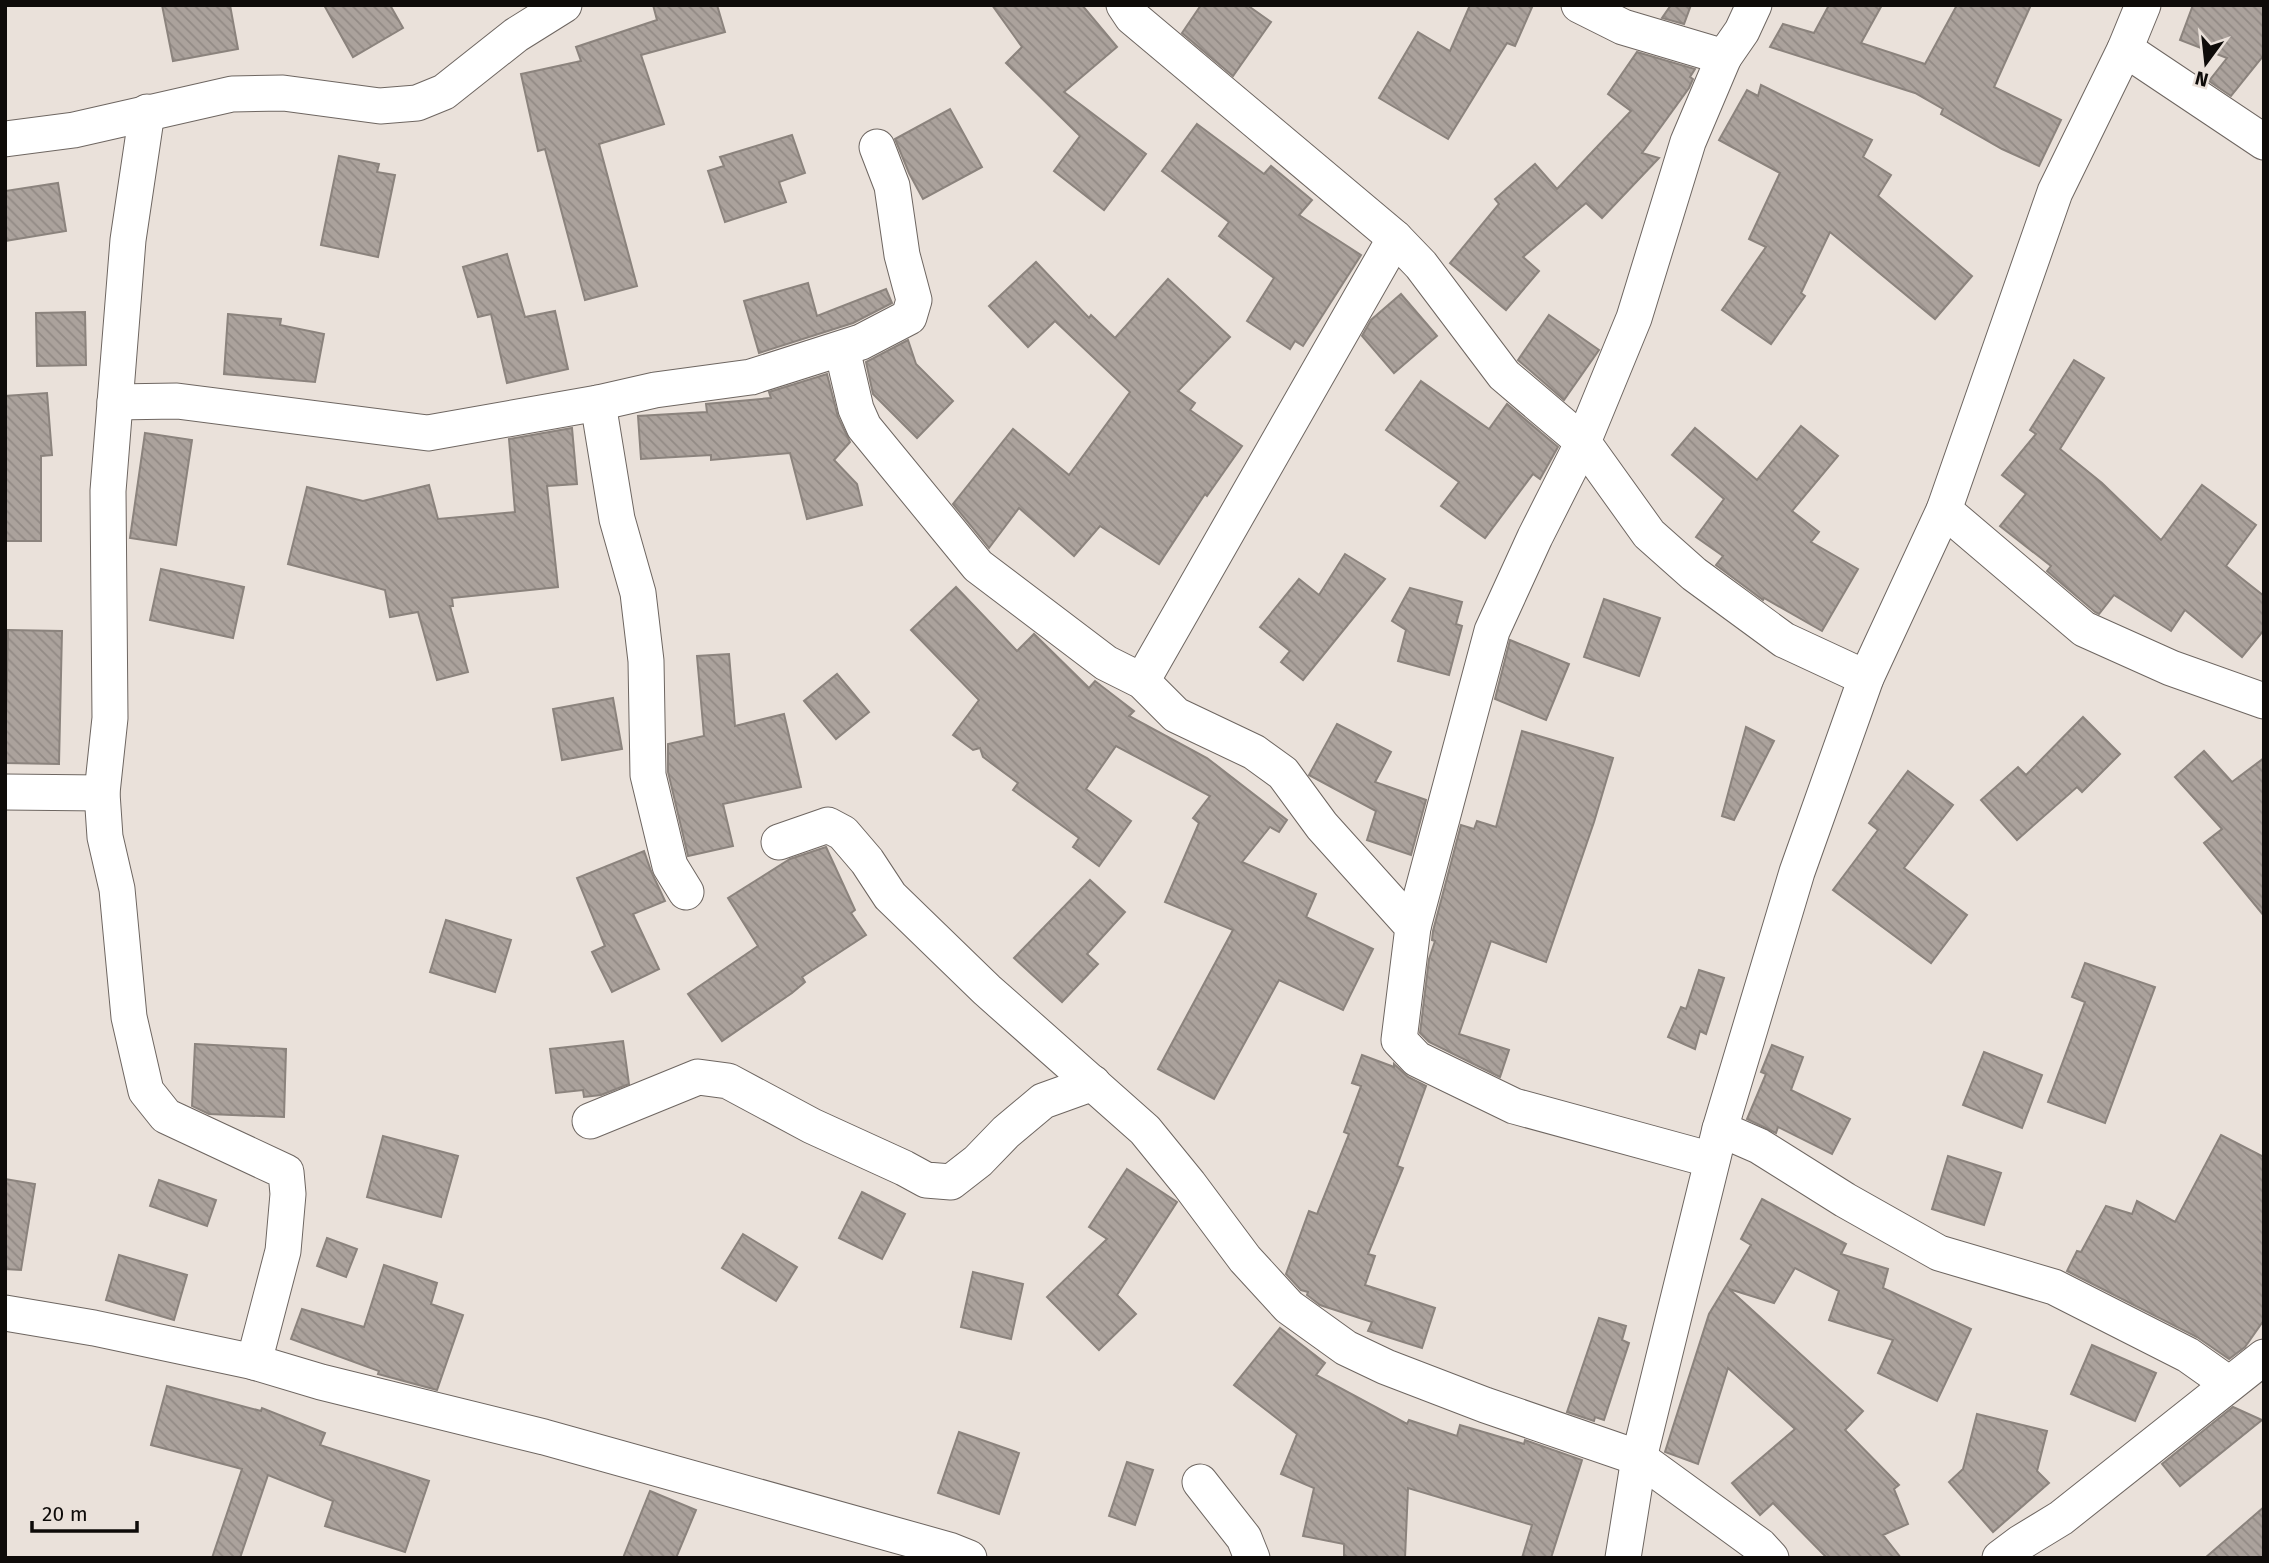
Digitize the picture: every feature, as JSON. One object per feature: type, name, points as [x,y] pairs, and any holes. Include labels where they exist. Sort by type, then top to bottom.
[{"type":"street","points":[[5,139],[74,130],[232,94],[283,93],[380,106],[417,103],[444,92],[516,35],[564,5]]},
{"type":"street","points":[[1124,5],[1132,17],[1395,238],[1421,265],[1504,375],[1583,442],[1649,534],[1694,574],[1784,640],[1866,678]]},
{"type":"street","points":[[1579,5],[1623,27],[1724,57]]},
{"type":"street","points":[[1754,5],[1742,31],[1724,57],[1688,142],[1634,318],[1583,442],[1492,631],[1413,927],[1399,1040],[1417,1059],[1514,1106],[1716,1144],[1759,1146],[1845,1200],[1938,1253],[2054,1287],[2188,1355],[2229,1384]]},
{"type":"street","points":[[1623,1558],[1639,1458],[1716,1144],[1797,872],[1866,678],[1944,510],[2055,192],[2125,49],[2143,5]]},
{"type":"street","points":[[2125,49],[2264,142]]},
{"type":"street","points":[[147,112],[128,240],[108,491],[110,718],[102,793],[105,837],[117,889],[129,1017],[146,1091],[166,1116],[286,1172],[288,1194],[284,1251],[254,1362]]},
{"type":"street","points":[[115,402],[177,401],[428,433],[598,403],[655,390],[751,377],[842,349],[909,317],[914,300],[902,255],[892,186],[877,147]]},
{"type":"street","points":[[1142,681],[1395,238]]},
{"type":"street","points":[[842,349],[856,409],[864,426],[978,566],[1106,663],[1142,681],[1176,715],[1254,752],[1283,773],[1322,826],[1413,927]]},
{"type":"street","points":[[598,403],[617,519],[638,593],[646,661],[648,775],[670,866],[686,892]]},
{"type":"street","points":[[1944,510],[2084,629],[2171,668],[2264,701]]},
{"type":"street","points":[[5,792],[102,793]]},
{"type":"street","points":[[779,842],[828,824],[843,833],[867,860],[890,896],[987,990],[1145,1130],[1245,1259],[1289,1307],[1346,1348],[1386,1367],[1485,1405],[1639,1458],[1759,1546],[1771,1558]]},
{"type":"street","points":[[590,1121],[698,1077],[728,1081],[811,1126],[926,1180],[951,1182],[1043,1101],[1093,1083]]},
{"type":"street","points":[[5,1313],[94,1328],[254,1362],[321,1382],[687,1475],[936,1546],[969,1558]]},
{"type":"street","points":[[2000,1558],[2061,1518],[2264,1357]]},
{"type":"street","points":[[1200,1482],[1244,1538],[1252,1558]]},
{"type":"building","points":[[162,5],[230,5],[238,49],[173,61]]},
{"type":"building","points":[[324,5],[390,5],[403,28],[353,57]]},
{"type":"building","points":[[653,5],[717,5],[725,32],[641,55],[664,124],[599,144],[637,286],[585,300],[545,149],[538,151],[521,74],[581,61],[576,47],[657,20]]},
{"type":"building","points":[[992,5],[1082,5],[1117,47],[1064,92],[1146,154],[1104,210],[1054,171],[1080,136],[1006,63],[1022,47]]},
{"type":"building","points":[[1201,5],[1247,5],[1271,22],[1233,76],[1182,33]]},
{"type":"building","points":[[1470,5],[1533,5],[1515,46],[1507,43],[1448,139],[1379,98],[1418,32],[1450,51]]},
{"type":"building","points":[[1671,5],[1691,5],[1684,24],[1662,18]]},
{"type":"building","points":[[1829,5],[1882,5],[1861,43],[1925,64],[1957,5],[2031,5],[1994,87],[2061,120],[2039,166],[2002,149],[1941,114],[1943,109],[1915,93],[1770,47],[1783,24],[1814,33]]},
{"type":"building","points":[[2193,5],[2264,5],[2264,55],[2231,96],[2209,81],[2227,58],[2180,40]]},
{"type":"building","points":[[1637,52],[1695,69],[1690,77],[1693,79],[1689,88],[1642,153],[1659,158],[1602,218],[1586,203],[1523,257],[1539,271],[1506,310],[1450,263],[1499,204],[1495,199],[1535,164],[1557,189],[1631,111],[1608,94]]},
{"type":"building","points":[[1761,85],[1872,140],[1863,157],[1891,175],[1878,196],[1972,276],[1935,319],[1830,232],[1801,293],[1805,296],[1771,344],[1722,310],[1766,247],[1749,239],[1780,173],[1719,140],[1747,90],[1758,96]]},
{"type":"building","points":[[950,109],[982,167],[923,199],[895,139]]},
{"type":"building","points":[[1197,124],[1264,174],[1271,166],[1312,200],[1299,215],[1361,255],[1303,346],[1295,341],[1290,349],[1247,321],[1274,278],[1219,236],[1229,222],[1162,171]]},
{"type":"building","points":[[792,135],[805,173],[779,182],[786,202],[725,222],[708,171],[724,166],[720,157]]},
{"type":"building","points":[[339,156],[379,164],[377,172],[395,175],[378,257],[321,245]]},
{"type":"building","points":[[58,183],[66,231],[5,241],[5,191]]},
{"type":"building","points":[[507,254],[525,317],[555,311],[568,369],[507,383],[491,314],[478,317],[463,267]]},
{"type":"building","points":[[1036,262],[1089,318],[1091,315],[1115,338],[1168,279],[1230,337],[1178,391],[1195,403],[1190,410],[1242,446],[1207,496],[1205,494],[1159,564],[1100,526],[1074,556],[1019,508],[989,548],[953,504],[1013,429],[1069,475],[1130,392],[1055,321],[1028,347],[989,306]]},
{"type":"building","points":[[808,283],[817,316],[886,289],[892,303],[853,323],[759,353],[744,301]]},
{"type":"building","points":[[1401,294],[1437,336],[1394,373],[1362,336],[1371,320]]},
{"type":"building","points":[[85,312],[86,365],[37,366],[36,313]]},
{"type":"building","points":[[228,314],[281,319],[280,325],[324,334],[315,382],[224,374]]},
{"type":"building","points":[[1549,315],[1599,350],[1564,400],[1518,360]]},
{"type":"building","points":[[908,340],[916,364],[953,401],[917,438],[873,394],[866,362]]},
{"type":"building","points":[[2074,360],[2104,378],[2060,449],[2102,483],[2161,540],[2202,485],[2256,525],[2226,566],[2264,596],[2264,630],[2242,657],[2185,610],[2171,631],[2114,595],[2099,614],[2095,612],[2047,571],[2051,566],[2000,526],[2026,494],[2002,475],[2036,434],[2030,430]]},
{"type":"building","points":[[827,374],[838,417],[850,442],[834,460],[857,484],[862,505],[807,519],[790,453],[711,460],[711,455],[641,459],[638,416],[707,412],[706,404],[771,398],[769,392]]},
{"type":"building","points":[[1421,381],[1489,429],[1507,404],[1558,447],[1540,479],[1533,474],[1485,538],[1441,506],[1459,482],[1386,430]]},
{"type":"building","points":[[47,393],[52,455],[41,456],[41,541],[5,541],[5,396]]},
{"type":"building","points":[[1801,426],[1838,456],[1792,511],[1819,532],[1811,542],[1858,569],[1822,631],[1764,598],[1763,600],[1716,565],[1723,556],[1696,537],[1724,499],[1672,455],[1695,428],[1757,480]]},
{"type":"building","points":[[572,428],[577,484],[547,486],[558,587],[452,598],[453,606],[450,606],[468,672],[437,680],[418,612],[390,617],[385,590],[288,564],[307,487],[363,501],[429,485],[438,519],[515,512],[509,439]]},
{"type":"building","points":[[145,433],[192,440],[176,545],[130,538]]},
{"type":"building","points":[[1345,554],[1385,579],[1303,680],[1281,662],[1290,651],[1260,627],[1299,579],[1319,595]]},
{"type":"building","points":[[161,569],[244,587],[233,638],[150,620]]},
{"type":"building","points":[[956,587],[1017,651],[1034,634],[1089,688],[1095,681],[1134,711],[1129,716],[1207,758],[1287,820],[1279,832],[1270,827],[1242,862],[1316,894],[1306,917],[1373,949],[1343,1010],[1279,980],[1214,1099],[1158,1069],[1233,930],[1165,902],[1199,823],[1193,818],[1210,796],[1116,746],[1086,789],[1131,821],[1099,866],[1073,847],[1079,838],[1013,790],[1018,783],[983,757],[980,748],[973,750],[953,735],[979,700],[911,630]]},
{"type":"building","points":[[1410,588],[1462,602],[1456,624],[1462,626],[1449,675],[1398,661],[1406,630],[1392,621]]},
{"type":"building","points":[[1604,599],[1660,618],[1639,676],[1584,657]]},
{"type":"building","points":[[8,630],[62,631],[59,764],[5,763]]},
{"type":"building","points":[[1510,640],[1569,664],[1546,720],[1495,699]]},
{"type":"building","points":[[729,654],[735,726],[784,714],[801,787],[723,804],[733,846],[688,856],[668,772],[668,744],[704,736],[697,656]]},
{"type":"building","points":[[837,674],[869,712],[836,739],[804,701]]},
{"type":"building","points":[[613,698],[622,749],[562,760],[553,709]]},
{"type":"building","points":[[2083,717],[2120,754],[2082,792],[2077,787],[2017,840],[1981,800],[2018,767],[2026,775]]},
{"type":"building","points":[[1337,724],[1391,752],[1375,782],[1426,800],[1411,855],[1367,840],[1376,811],[1309,775]]},
{"type":"building","points":[[1746,727],[1774,741],[1734,820],[1722,816]]},
{"type":"building","points":[[1522,731],[1613,758],[1546,962],[1491,941],[1459,1034],[1509,1050],[1500,1077],[1429,1042],[1420,1033],[1429,959],[1435,941],[1432,940],[1433,931],[1461,825],[1474,829],[1477,821],[1496,827]]},
{"type":"building","points":[[2204,751],[2232,782],[2264,758],[2264,916],[2204,843],[2222,829],[2175,777]]},
{"type":"building","points":[[1908,771],[1953,805],[1904,868],[1967,915],[1931,963],[1833,890],[1878,830],[1869,823]]},
{"type":"building","points":[[826,847],[855,910],[851,913],[866,935],[802,977],[805,982],[792,993],[722,1041],[688,994],[758,946],[728,898],[790,859]]},
{"type":"building","points":[[644,851],[665,901],[633,914],[659,969],[612,992],[592,952],[605,946],[577,878]]},
{"type":"building","points":[[1090,880],[1125,912],[1087,954],[1098,964],[1062,1002],[1014,958]]},
{"type":"building","points":[[446,920],[511,940],[495,992],[430,972]]},
{"type":"building","points":[[2085,963],[2155,987],[2105,1123],[2048,1102],[2085,1002],[2072,997]]},
{"type":"building","points":[[1699,970],[1724,978],[1706,1034],[1700,1031],[1695,1049],[1668,1037],[1681,1007],[1686,1009]]},
{"type":"building","points":[[623,1041],[629,1084],[601,1095],[584,1097],[583,1090],[556,1093],[550,1049]]},
{"type":"building","points":[[195,1044],[286,1049],[284,1117],[209,1114],[192,1106]]},
{"type":"building","points":[[1772,1045],[1803,1057],[1791,1090],[1850,1119],[1832,1154],[1778,1127],[1776,1133],[1747,1119],[1766,1074],[1761,1072]]},
{"type":"building","points":[[1984,1052],[2042,1075],[2022,1128],[1963,1105]]},
{"type":"building","points":[[1362,1055],[1394,1067],[1394,1064],[1408,1077],[1426,1086],[1397,1166],[1403,1168],[1368,1254],[1375,1256],[1365,1285],[1435,1308],[1422,1348],[1368,1331],[1372,1322],[1320,1305],[1286,1274],[1309,1211],[1317,1214],[1349,1134],[1344,1132],[1361,1086],[1352,1083]]},
{"type":"building","points":[[2221,1135],[2264,1157],[2264,1320],[2245,1347],[2229,1359],[2197,1337],[2067,1271],[2077,1251],[2081,1252],[2106,1206],[2132,1214],[2137,1201],[2175,1222]]},
{"type":"building","points":[[383,1136],[458,1156],[441,1217],[367,1197]]},
{"type":"building","points":[[1948,1156],[2001,1173],[1984,1225],[1932,1209]]},
{"type":"building","points":[[1127,1169],[1177,1202],[1117,1295],[1136,1314],[1099,1350],[1047,1297],[1107,1239],[1089,1227]]},
{"type":"building","points":[[5,1179],[35,1184],[21,1270],[5,1269]]},
{"type":"building","points":[[159,1180],[216,1200],[207,1226],[150,1206]]},
{"type":"building","points":[[862,1192],[905,1214],[882,1259],[839,1238]]},
{"type":"building","points":[[1762,1199],[1846,1244],[1841,1254],[1888,1269],[1883,1288],[1971,1329],[1937,1401],[1878,1373],[1893,1340],[1829,1320],[1839,1291],[1795,1268],[1774,1303],[1729,1289],[1863,1411],[1845,1430],[1899,1485],[1894,1489],[1908,1524],[1883,1535],[1901,1558],[1827,1558],[1773,1503],[1760,1515],[1732,1483],[1795,1429],[1728,1368],[1698,1464],[1665,1452],[1709,1314],[1751,1245],[1741,1239]]},
{"type":"building","points":[[743,1234],[797,1267],[776,1301],[722,1268]]},
{"type":"building","points":[[327,1238],[357,1249],[346,1277],[317,1266]]},
{"type":"building","points":[[119,1255],[187,1275],[174,1320],[106,1300]]},
{"type":"building","points":[[384,1265],[437,1283],[431,1304],[463,1315],[437,1390],[378,1374],[379,1371],[291,1339],[302,1309],[364,1327]]},
{"type":"building","points":[[973,1272],[1023,1284],[1011,1339],[961,1327]]},
{"type":"building","points":[[1599,1318],[1626,1326],[1622,1340],[1629,1343],[1604,1420],[1595,1417],[1594,1421],[1567,1412]]},
{"type":"building","points":[[1280,1328],[1325,1363],[1316,1375],[1407,1424],[1409,1420],[1457,1436],[1460,1425],[1524,1444],[1525,1440],[1582,1460],[1551,1558],[1522,1558],[1532,1525],[1408,1488],[1405,1558],[1344,1558],[1344,1544],[1303,1536],[1314,1488],[1281,1474],[1297,1434],[1234,1385]]},
{"type":"building","points":[[2092,1345],[2156,1373],[2135,1421],[2071,1394]]},
{"type":"building","points":[[167,1386],[261,1411],[262,1408],[325,1433],[320,1445],[429,1481],[405,1552],[325,1526],[333,1501],[268,1475],[240,1558],[212,1558],[242,1469],[151,1445]]},
{"type":"building","points":[[2233,1407],[2262,1420],[2180,1486],[2162,1464]]},
{"type":"building","points":[[1977,1414],[2047,1431],[2037,1471],[2049,1483],[1993,1532],[1949,1482],[1963,1469]]},
{"type":"building","points":[[959,1432],[1019,1453],[999,1514],[938,1493]]},
{"type":"building","points":[[1127,1462],[1153,1470],[1135,1525],[1109,1516]]},
{"type":"building","points":[[650,1491],[696,1510],[676,1558],[623,1558]]},
{"type":"building","points":[[2264,1507],[2264,1558],[2205,1558]]}]
